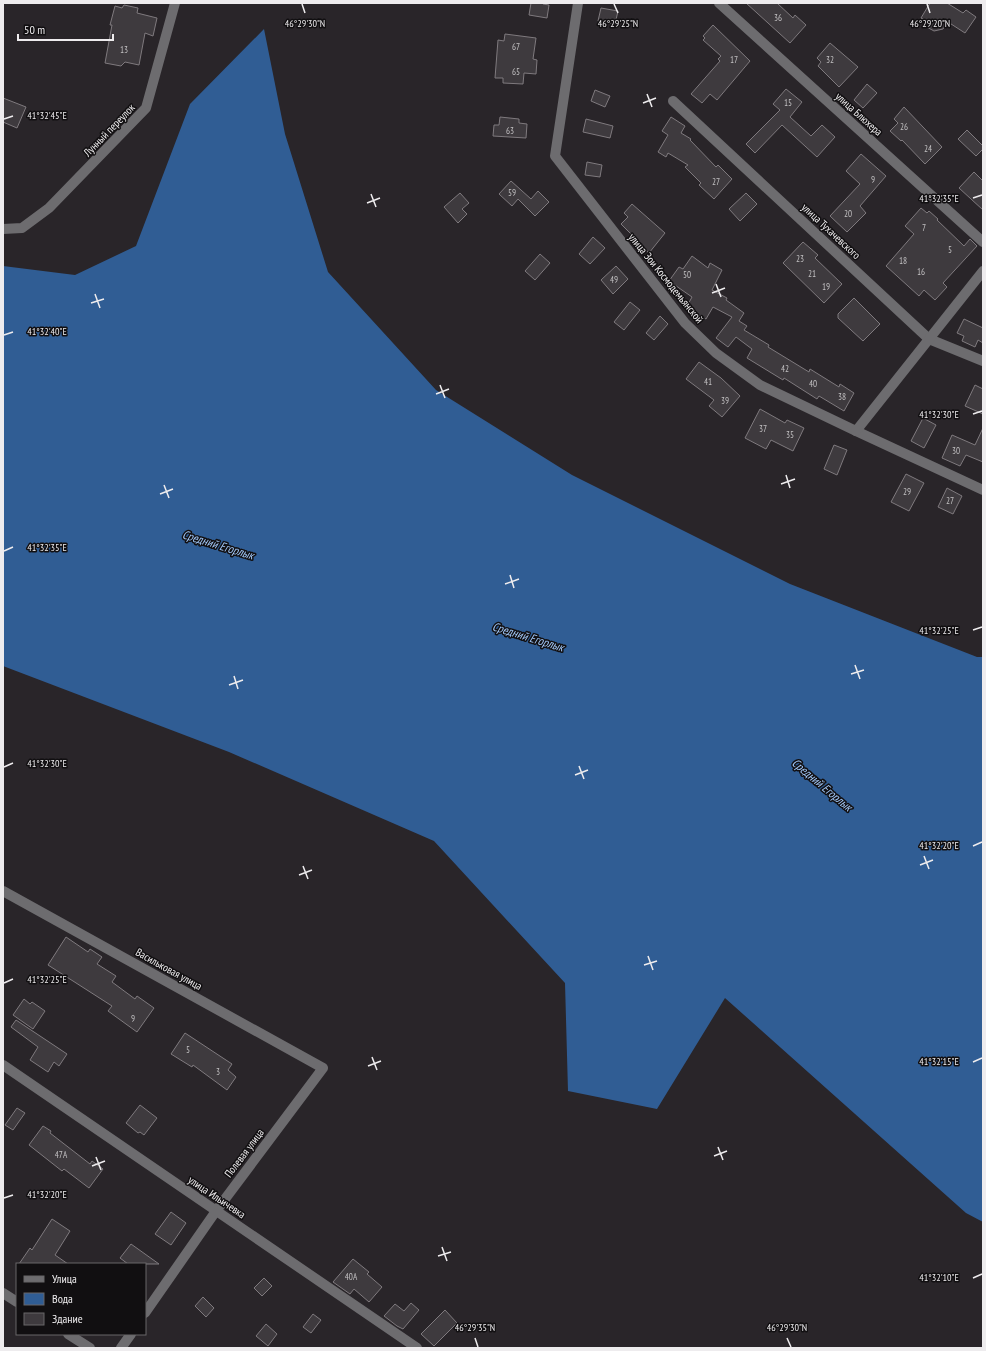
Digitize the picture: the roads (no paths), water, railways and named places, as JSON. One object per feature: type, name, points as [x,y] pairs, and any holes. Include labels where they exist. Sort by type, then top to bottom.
[{"type":"street","name":"Лунный переулок","points":[[3,229],[22,228],[49,208],[146,108],[175,3]]},
{"type":"street","name":"улица Зои Космодемьянской","points":[[578,3],[555,156],[685,323],[716,353],[760,385],[856,432],[983,490]]},
{"type":"street","name":"улица Блюхера","points":[[719,3],[983,242]]},
{"type":"street","name":"улица Тухачевского","points":[[673,101],[929,339],[983,361]]},
{"type":"street","points":[[856,432],[983,270]]},
{"type":"street","name":"Васильковая улица","points":[[3,891],[323,1068]]},
{"type":"street","name":"улица Ильичевка","points":[[3,1065],[417,1348]]},
{"type":"street","name":"Полевая улица","points":[[146,1312],[216,1211],[323,1068]]},
{"type":"street","points":[[3,1293],[16,1301]]},
{"type":"street","points":[[70,1335],[90,1348]]},
{"type":"street","points":[[121,1348],[130,1335]]},
{"type":"water","name":"Средний Егорлык","points":[[264,29],[285,134],[328,272],[436,390],[572,475],[790,584],[977,657],[983,657],[983,1222],[966,1213],[725,998],[657,1109],[568,1091],[565,983],[434,841],[229,752],[3,666],[3,266],[75,275],[136,246],[190,104]]}]
